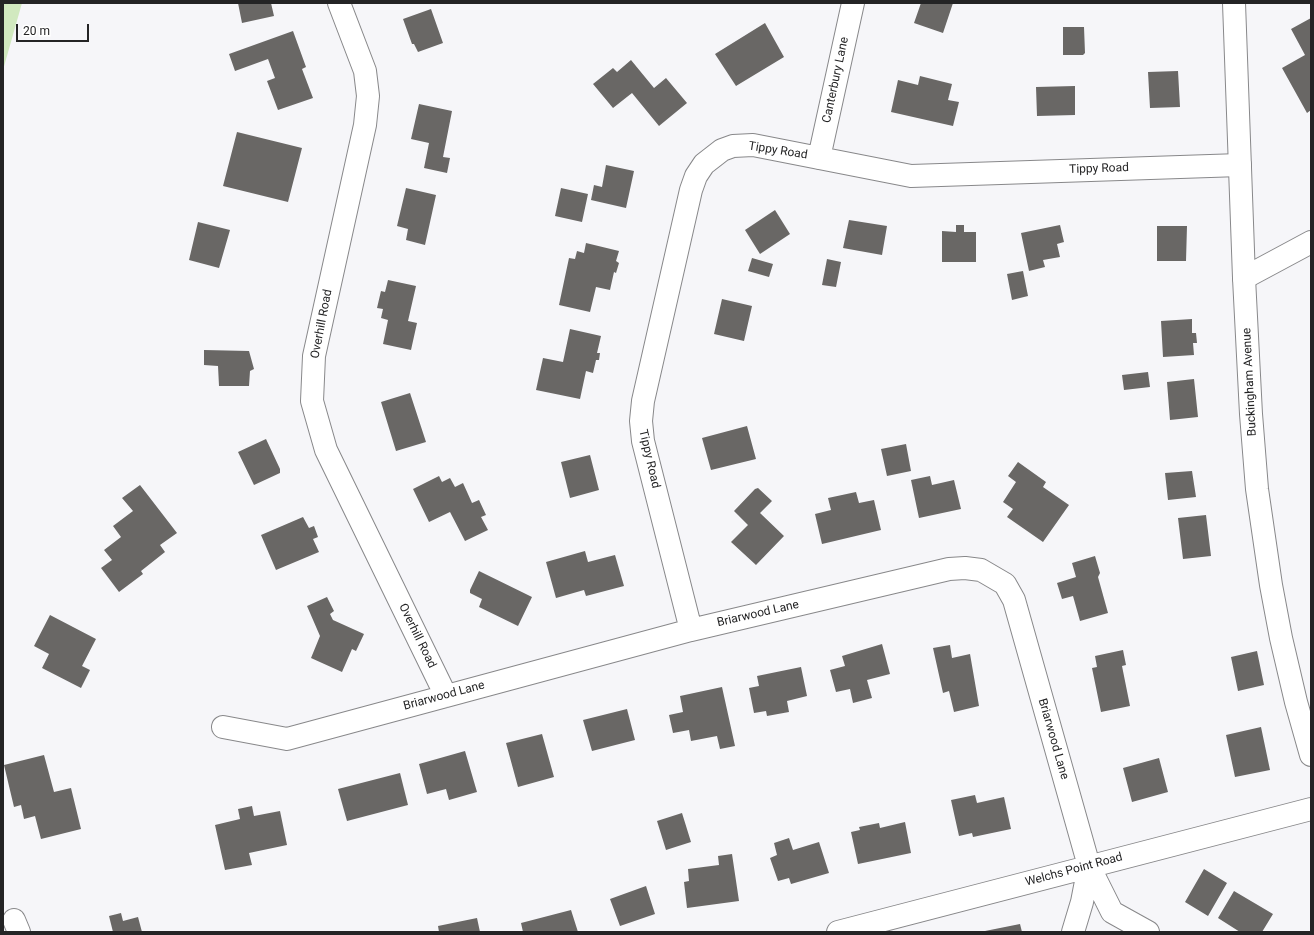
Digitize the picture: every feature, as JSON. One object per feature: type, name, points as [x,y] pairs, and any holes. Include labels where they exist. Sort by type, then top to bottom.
[{"type":"street","name":"Overhill Road","points":[[339,3],[365,71],[368,96],[365,125],[314,356],[312,401],[326,450],[446,696]]},
{"type":"street","name":"Canterbury Lane","points":[[819,158],[853,3]]},
{"type":"street","name":"Buckingham Avenue","points":[[1234,3],[1244,278],[1251,414],[1257,489],[1262,529],[1282,638],[1296,702],[1311,755]]},
{"type":"street","name":"Tippy Road","points":[[691,630],[644,442],[641,421],[643,401],[691,190],[696,176],[704,164],[722,150],[732,146],[753,145],[911,176],[1240,165]]},
{"type":"street","points":[[1244,278],[1311,242]]},
{"type":"street","name":"Briarwood Lane","points":[[223,727],[287,739],[691,630],[949,569],[972,568],[993,576],[1005,584],[1014,600],[1089,866],[1112,912],[1148,932]]},
{"type":"street","name":"Welchs Point Road","points":[[838,932],[1311,809]]},
{"type":"street","points":[[1073,932],[1082,902],[1089,866]]},
{"type":"green space","points":[[3,3],[22,3],[3,70]]},
{"type":"building","points":[[238,3],[271,3],[274,16],[242,23]]},
{"type":"building","points":[[921,3],[953,3],[943,33],[914,23]]},
{"type":"building","points":[[431,9],[443,43],[418,52],[414,44],[412,44],[403,19]]},
{"type":"building","points":[[1311,18],[1311,110],[1307,113],[1282,68],[1305,55],[1291,29]]},
{"type":"building","points":[[765,23],[784,57],[736,86],[715,54]]},
{"type":"building","points":[[1063,27],[1084,27],[1085,53],[1083,55],[1063,55]]},
{"type":"building","points":[[293,31],[306,67],[302,69],[313,98],[278,110],[267,81],[275,78],[268,59],[235,71],[229,54]]},
{"type":"building","points":[[631,60],[654,88],[666,78],[687,103],[659,126],[632,93],[613,108],[593,84],[613,68],[617,72]]},
{"type":"building","points":[[1178,71],[1180,107],[1150,108],[1148,72]]},
{"type":"building","points":[[920,76],[952,84],[948,100],[959,102],[953,126],[891,112],[898,80],[918,85]]},
{"type":"building","points":[[1075,86],[1075,115],[1037,116],[1036,87]]},
{"type":"building","points":[[419,104],[452,111],[443,157],[450,158],[447,173],[424,168],[429,143],[411,139]]},
{"type":"building","points":[[237,132],[302,148],[288,202],[223,186]]},
{"type":"building","points":[[606,165],[634,171],[626,208],[591,200],[594,185],[602,187]]},
{"type":"building","points":[[406,188],[436,195],[425,245],[406,240],[408,229],[397,226]]},
{"type":"building","points":[[561,188],[588,194],[582,222],[555,216]]},
{"type":"building","points":[[775,210],[790,234],[760,254],[745,230]]},
{"type":"building","points":[[849,220],[887,226],[882,255],[843,248]]},
{"type":"building","points":[[198,222],[230,230],[219,268],[189,260]]},
{"type":"building","points":[[956,225],[964,225],[964,232],[976,232],[976,262],[942,262],[942,231],[956,232]]},
{"type":"building","points":[[1060,225],[1064,242],[1057,244],[1060,257],[1043,260],[1045,267],[1029,271],[1021,233]]},
{"type":"building","points":[[1157,226],[1187,226],[1186,261],[1157,261]]},
{"type":"building","points":[[586,243],[619,251],[616,261],[619,263],[616,273],[614,272],[610,290],[596,287],[590,312],[559,305],[569,258],[575,259],[577,251],[584,253]]},
{"type":"building","points":[[752,258],[773,264],[769,277],[748,271]]},
{"type":"building","points":[[827,259],[841,262],[836,287],[822,285]]},
{"type":"building","points":[[1023,271],[1028,296],[1012,300],[1007,274]]},
{"type":"building","points":[[388,280],[416,286],[408,321],[417,323],[411,350],[383,344],[388,320],[381,318],[383,309],[377,308],[381,291],[385,292]]},
{"type":"building","points":[[722,299],[752,306],[744,341],[714,334]]},
{"type":"building","points":[[1192,319],[1192,333],[1196,333],[1197,343],[1193,343],[1194,355],[1163,357],[1161,321]]},
{"type":"building","points":[[570,329],[601,336],[597,353],[600,353],[599,360],[596,360],[593,373],[586,371],[580,399],[536,390],[543,358],[563,362]]},
{"type":"building","points":[[204,350],[249,351],[254,369],[250,371],[249,386],[219,386],[218,366],[204,365]]},
{"type":"building","points":[[1148,372],[1150,387],[1124,390],[1122,375]]},
{"type":"building","points":[[1194,379],[1198,417],[1170,420],[1167,382]]},
{"type":"building","points":[[410,393],[426,442],[396,451],[381,402]]},
{"type":"building","points":[[747,426],[756,459],[711,470],[702,438]]},
{"type":"building","points":[[266,439],[280,469],[280,473],[254,485],[238,452]]},
{"type":"building","points":[[906,444],[911,471],[887,476],[881,449]]},
{"type":"building","points":[[590,455],[599,490],[570,498],[561,462]]},
{"type":"building","points":[[1018,462],[1046,482],[1043,487],[1069,505],[1043,542],[1007,517],[1013,509],[1003,502],[1016,482],[1008,476]]},
{"type":"building","points":[[1192,471],[1196,497],[1168,500],[1165,473]]},
{"type":"building","points":[[439,476],[442,482],[450,478],[455,487],[463,483],[472,503],[479,500],[486,515],[481,517],[488,530],[465,541],[450,512],[429,522],[413,489]]},
{"type":"building","points":[[930,476],[932,485],[954,480],[961,509],[919,518],[911,480]]},
{"type":"building","points":[[140,485],[177,533],[160,545],[165,552],[141,571],[143,574],[119,592],[101,568],[112,560],[104,550],[121,537],[113,526],[133,511],[122,498]]},
{"type":"building","points":[[758,488],[772,501],[760,513],[784,536],[756,565],[731,542],[748,525],[734,511],[755,489]]},
{"type":"building","points":[[856,492],[859,503],[874,500],[881,530],[822,544],[815,514],[831,510],[828,498]]},
{"type":"building","points":[[1206,515],[1211,556],[1183,559],[1178,518]]},
{"type":"building","points":[[303,517],[309,528],[314,526],[318,537],[313,539],[319,552],[276,570],[261,535]]},
{"type":"building","points":[[585,551],[588,562],[615,555],[624,586],[586,596],[584,590],[556,598],[546,562]]},
{"type":"building","points":[[1095,556],[1100,573],[1098,577],[1108,613],[1080,621],[1073,596],[1062,599],[1057,583],[1076,577],[1072,563]]},
{"type":"building","points":[[479,571],[532,597],[518,626],[479,607],[482,599],[470,593],[470,590]]},
{"type":"building","points":[[327,597],[334,611],[330,614],[333,620],[364,634],[356,651],[352,649],[342,672],[311,658],[320,636],[307,606]]},
{"type":"building","points":[[50,615],[96,639],[82,666],[90,670],[81,688],[42,668],[49,654],[34,646]]},
{"type":"building","points":[[882,644],[890,674],[867,680],[872,698],[853,703],[850,689],[836,692],[830,670],[845,666],[842,656]]},
{"type":"building","points":[[950,645],[952,658],[970,654],[979,706],[954,712],[949,691],[943,693],[933,648]]},
{"type":"building","points":[[1123,650],[1126,665],[1122,666],[1130,706],[1101,712],[1092,668],[1097,667],[1095,656]]},
{"type":"building","points":[[1257,651],[1264,685],[1238,691],[1231,657]]},
{"type":"building","points":[[801,667],[807,696],[787,701],[789,712],[767,716],[766,711],[754,713],[749,688],[759,686],[757,676]]},
{"type":"building","points":[[722,687],[735,746],[720,749],[717,736],[691,741],[689,730],[673,733],[669,715],[683,712],[680,696]]},
{"type":"building","points":[[627,709],[635,740],[592,751],[583,720]]},
{"type":"building","points":[[1261,727],[1270,770],[1235,777],[1226,735]]},
{"type":"building","points":[[542,734],[554,777],[518,787],[506,743]]},
{"type":"building","points":[[465,751],[477,792],[449,800],[446,789],[427,794],[419,764]]},
{"type":"building","points":[[44,755],[54,792],[71,788],[81,829],[41,839],[35,816],[24,819],[21,805],[14,807],[4,765]]},
{"type":"building","points":[[1159,758],[1168,792],[1132,802],[1123,768]]},
{"type":"building","points":[[400,773],[408,805],[347,821],[338,789]]},
{"type":"building","points":[[975,795],[977,803],[1004,797],[1011,829],[973,837],[972,833],[959,836],[951,800]]},
{"type":"building","points":[[252,806],[254,816],[280,811],[287,845],[249,853],[252,865],[225,870],[215,825],[240,819],[238,809]]},
{"type":"building","points":[[682,813],[691,842],[666,850],[657,821]]},
{"type":"building","points":[[905,822],[911,853],[858,864],[851,832],[860,830],[859,827],[879,823],[880,828]]},
{"type":"building","points":[[789,838],[793,850],[819,842],[829,873],[791,884],[789,878],[778,881],[770,858],[777,855],[774,843]]},
{"type":"building","points":[[732,854],[739,901],[687,908],[684,882],[689,881],[688,869],[719,865],[718,856]]},
{"type":"building","points":[[1204,869],[1227,883],[1208,916],[1185,902]]},
{"type":"building","points":[[646,886],[655,914],[620,926],[610,899]]},
{"type":"building","points":[[1234,891],[1273,914],[1262,932],[1240,932],[1218,918]]},
{"type":"building","points":[[571,910],[578,932],[523,932],[521,923]]},
{"type":"building","points":[[121,913],[123,921],[138,917],[142,932],[113,932],[109,916]]},
{"type":"building","points":[[477,918],[480,932],[439,932],[438,926]]},
{"type":"building","points":[[1020,924],[1022,932],[985,932],[985,931]]}]
